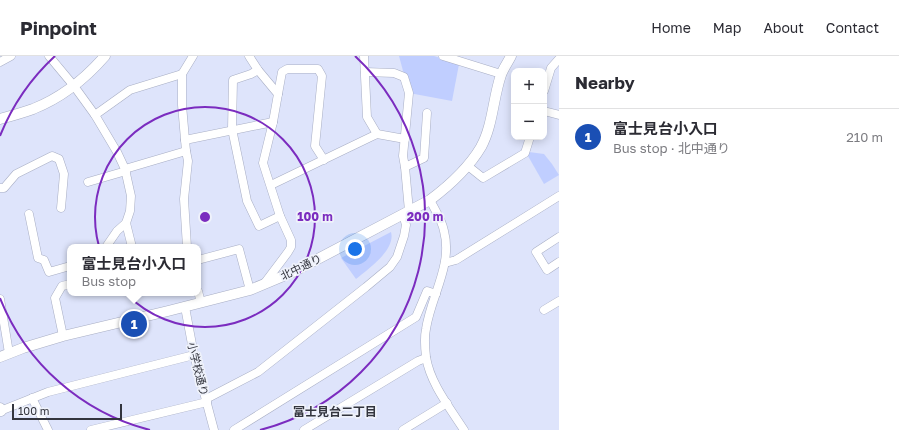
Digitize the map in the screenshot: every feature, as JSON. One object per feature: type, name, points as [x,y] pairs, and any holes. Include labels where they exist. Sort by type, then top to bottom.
[{"type":"street","points":[[0,62],[11,56]]},
{"type":"street","points":[[49,56],[74,86],[95,115],[126,170],[131,196],[130,211],[126,223],[117,231],[108,244]]},
{"type":"street","points":[[0,119],[42,105],[68,91],[105,56]]},
{"type":"street","points":[[187,244],[184,199],[188,161],[182,105],[182,74],[192,56]]},
{"type":"street","points":[[249,56],[258,70],[278,94]]},
{"type":"street","points":[[364,56],[368,117],[377,134]]},
{"type":"street","points":[[443,56],[501,74]]},
{"type":"street","name":"北中通り","points":[[4,355],[63,336],[201,303],[264,285],[293,272],[430,200],[448,187],[468,166],[481,146],[490,121],[501,74],[511,56]]},
{"type":"street","points":[[547,81],[551,68],[558,61],[548,56]]},
{"type":"street","points":[[264,285],[291,247],[292,240],[280,216],[264,163],[282,72],[287,69],[318,69],[322,76],[315,146],[324,160]]},
{"type":"street","points":[[258,70],[233,80],[232,129],[247,201],[259,226],[280,216]]},
{"type":"street","points":[[91,430],[206,400],[258,372],[390,267],[397,257],[406,225],[405,167],[403,156],[408,93],[404,77],[394,73],[365,72]]},
{"type":"street","points":[[95,115],[130,90],[182,74]]},
{"type":"street","points":[[547,112],[559,115]]},
{"type":"street","points":[[405,167],[424,158],[427,113]]},
{"type":"street","points":[[185,140],[232,129],[273,122]]},
{"type":"street","points":[[270,185],[377,134],[405,139]]},
{"type":"street","points":[[468,166],[483,178],[525,154],[529,140]]},
{"type":"street","points":[[88,182],[186,151]]},
{"type":"street","points":[[0,188],[4,188],[16,174],[52,156],[59,159],[64,174],[61,208]]},
{"type":"street","points":[[430,200],[444,230],[446,249],[445,263],[425,331],[426,358],[431,374],[464,430]]},
{"type":"street","points":[[445,263],[456,260],[558,200]]},
{"type":"street","points":[[29,214],[38,258],[44,260],[49,272],[67,267]]},
{"type":"street","points":[[126,223],[131,244]]},
{"type":"street","points":[[559,237],[536,252],[547,270],[559,262]]},
{"type":"street","points":[[201,259],[239,249],[250,290]]},
{"type":"street","points":[[63,336],[55,298],[62,286],[67,285]]},
{"type":"street","points":[[234,430],[416,317],[427,291],[436,294]]},
{"type":"street","points":[[199,296],[201,303]]},
{"type":"street","points":[[0,299],[4,355]]},
{"type":"street","points":[[544,310],[559,301]]},
{"type":"street","name":"小学校通り","points":[[185,307],[194,355],[214,430]]},
{"type":"street","points":[[0,410],[48,392],[89,380],[194,355]]},
{"type":"street","points":[[304,430],[418,361],[426,358]]},
{"type":"street","points":[[32,398],[48,430]]},
{"type":"street","points":[[402,430],[447,403]]},
{"type":"shaded area","points":[[399,56],[434,56],[459,64],[452,101],[409,93]]},
{"type":"shaded area","points":[[529,152],[544,154],[559,175],[544,184],[528,156]]},
{"type":"shaded area","points":[[391,232],[389,246],[385,252],[374,264],[356,279],[341,258]]},
{"type":"place","name":"富士見台小入口","points":[[134,324]]},
{"type":"district","name":"富士見台二丁目","points":[[335,412]]}]
